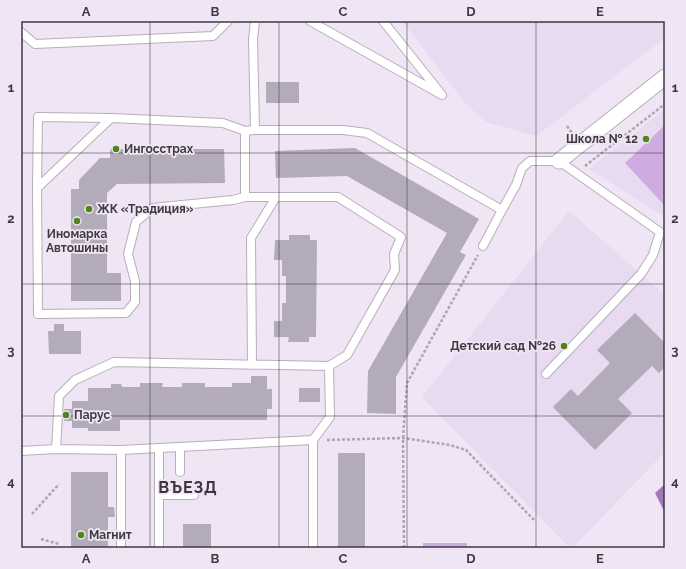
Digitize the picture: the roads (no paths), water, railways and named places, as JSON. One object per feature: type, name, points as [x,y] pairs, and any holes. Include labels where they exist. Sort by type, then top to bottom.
[{"type":"street","points":[[559,161],[665,77]]},
{"type":"lane","points":[[21,32],[35,44],[213,36],[228,21]]},
{"type":"lane","points":[[255,21],[255,130]]},
{"type":"lane","points":[[310,21],[442,96],[383,21]]},
{"type":"lane","points":[[56,449],[59,396],[76,380],[114,362],[329,366],[347,355],[395,270],[394,254],[401,237],[338,197],[245,198],[152,208],[136,222],[128,254],[134,281],[135,302],[126,313],[38,314],[38,117],[111,118],[223,123],[245,131],[343,130],[367,133],[502,210]]},
{"type":"lane","points":[[38,188],[111,118]]},
{"type":"lane","points":[[245,131],[245,198]]},
{"type":"lane","points":[[484,246],[516,185],[522,168],[530,161],[559,161],[662,233],[653,255],[642,274],[546,374]]},
{"type":"lane","points":[[252,365],[251,238],[276,197]]},
{"type":"lane","points":[[313,548],[313,440],[330,417],[329,366]]},
{"type":"lane","points":[[21,451],[56,449],[159,449],[313,440]]},
{"type":"lane","points":[[180,448],[180,472]]},
{"type":"lane","points":[[159,449],[159,548]]},
{"type":"lane","points":[[121,450],[121,548]]},
{"type":"lane","points":[[159,495],[194,495]]},
{"type":"place","name":"Школа № 12","points":[[646,139]]},
{"type":"place","name":"Ингосстрах","points":[[116,149]]},
{"type":"place","name":"ЖК «Традиция»","points":[[89,209]]},
{"type":"place","name":"Иномарка Автошины","points":[[77,221]]},
{"type":"place","name":"Детский сад №26","points":[[564,346]]},
{"type":"place","name":"Парус","points":[[66,415]]},
{"type":"place","name":"Магнит","points":[[81,535]]},
{"type":"district","name":"ВЪЕЗД","points":[[188,487]]}]
